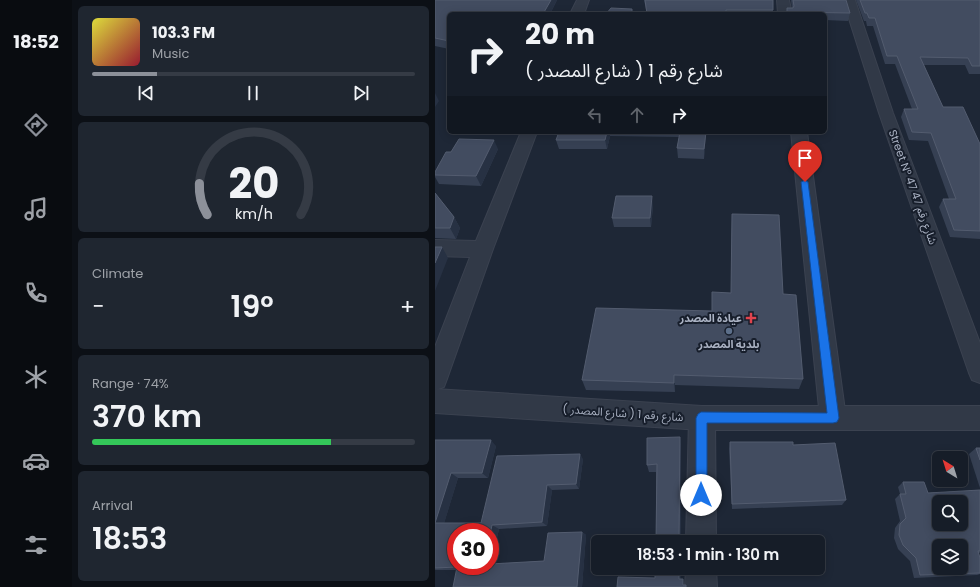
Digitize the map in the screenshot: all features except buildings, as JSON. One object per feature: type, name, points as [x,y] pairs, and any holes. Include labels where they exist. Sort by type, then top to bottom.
[{"type":"street","points":[[578,12],[583,0]]},
{"type":"street","points":[[783,0],[785,12]]},
{"type":"street","name":"Street N° 47 شارع رقم 47","points":[[849,0],[881,99],[980,374]]},
{"type":"street","points":[[435,379],[483,249],[528,134]]},
{"type":"street","points":[[799,134],[833,418]]},
{"type":"street","points":[[435,248],[483,249]]},
{"type":"street","name":"شارع رقم 1 ( شارع المصدر )","points":[[435,401],[701,418],[980,418]]},
{"type":"street","points":[[701,418],[701,535]]},
{"type":"street","points":[[701,575],[701,587]]},
{"type":"place","name":"عيادة المصدر","points":[[751,318]]},
{"type":"place","name":"بلدية المصدر","points":[[729,331]]},
{"type":"route","points":[[701,495],[701,418],[833,418],[805,182]]}]
